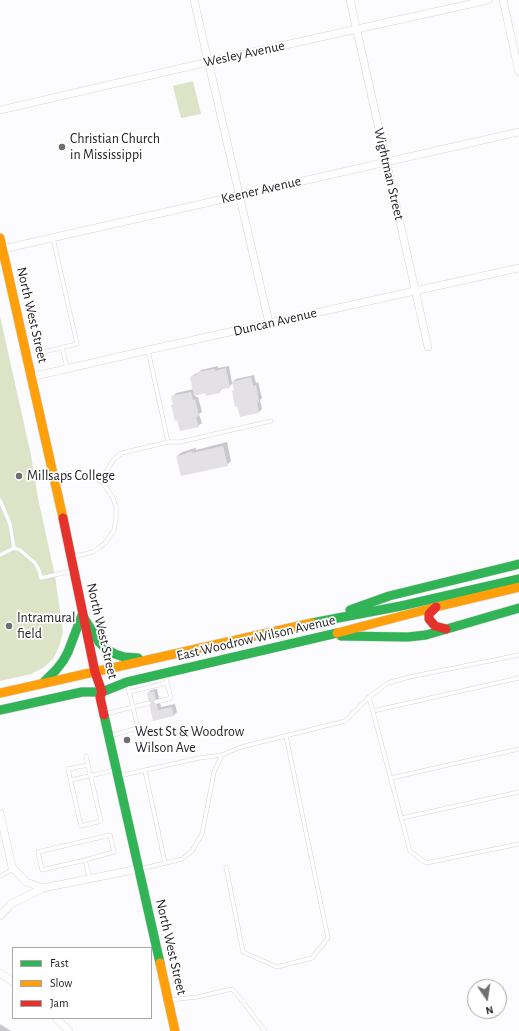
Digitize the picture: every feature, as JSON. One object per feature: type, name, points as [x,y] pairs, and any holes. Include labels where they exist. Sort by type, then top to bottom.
[{"type":"main road","name":"North West Street","points":[[0,238],[54,477],[82,615],[95,672],[102,692],[100,697],[175,1031]]},
{"type":"main road","points":[[319,621],[388,596],[519,564]]},
{"type":"main road","name":"East Woodrow Wilson Avenue","points":[[0,693],[319,621],[401,606],[519,580]]},
{"type":"main road","name":"East Woodrow Wilson Avenue","points":[[0,710],[82,692],[102,692],[127,682],[327,636],[519,587]]},
{"type":"main road","points":[[436,607],[429,614],[429,620],[435,626],[447,629]]},
{"type":"main road","points":[[327,636],[426,635],[519,608]]},
{"type":"main road","points":[[82,615],[98,642],[106,649],[124,658],[154,658]]},
{"type":"main road","points":[[43,683],[63,661],[82,615]]},
{"type":"street","points":[[194,0],[269,323]]},
{"type":"street","name":"Wightman Street","points":[[350,0],[428,347]]},
{"type":"street","name":"Wesley Avenue","points":[[0,110],[488,0]]},
{"type":"street","points":[[503,0],[519,72]]},
{"type":"street","name":"Keener Avenue","points":[[2,249],[519,132]]},
{"type":"street","name":"Duncan Avenue","points":[[31,377],[519,268]]},
{"type":"street","points":[[0,813],[13,868],[26,882],[43,888]]},
{"type":"street","points":[[0,916],[11,904],[43,888],[138,869]]},
{"type":"street","points":[[0,973],[12,981]]},
{"type":"street","points":[[57,1019],[69,1031]]},
{"type":"lane","points":[[43,352],[77,344],[53,238]]},
{"type":"lane","points":[[62,347],[67,368]]},
{"type":"lane","points":[[148,350],[168,442]]},
{"type":"lane","points":[[100,481],[114,459],[120,454],[168,442],[180,442],[271,421]]},
{"type":"lane","points":[[54,477],[70,473],[80,473],[90,476],[100,481],[105,486],[116,507],[114,530],[108,540],[100,548],[93,552],[70,557]]},
{"type":"lane","points":[[0,500],[10,524],[14,548]]},
{"type":"lane","points":[[0,555],[14,548],[20,550],[35,563],[41,578],[73,570]]},
{"type":"lane","points":[[71,780],[90,776],[145,771],[199,758],[222,755],[241,747],[345,721],[369,697],[388,683],[409,676],[519,655]]},
{"type":"lane","points":[[156,702],[171,698],[165,674]]},
{"type":"lane","points":[[373,711],[519,678]]},
{"type":"lane","points":[[109,736],[138,728],[127,682]]},
{"type":"lane","points":[[129,692],[167,683]]},
{"type":"lane","points":[[369,697],[410,851],[426,863],[519,844]]},
{"type":"lane","points":[[104,714],[149,704]]},
{"type":"lane","points":[[226,867],[243,952],[277,967],[312,958],[328,938],[286,736]]},
{"type":"lane","points":[[391,778],[519,749]]},
{"type":"lane","points":[[138,869],[182,859],[192,851],[202,834],[214,772],[222,755]]},
{"type":"lane","points":[[86,756],[101,821],[81,826],[68,769],[88,765]]},
{"type":"lane","points":[[145,771],[165,863]]},
{"type":"lane","points":[[402,818],[519,792]]},
{"type":"lane","points":[[110,835],[114,852],[85,860],[42,870],[38,852],[110,835]]},
{"type":"lane","points":[[85,860],[90,879]]},
{"type":"lane","points":[[0,876],[13,868]]},
{"type":"lane","points":[[168,1000],[197,997],[232,989],[260,1022],[265,1031]]},
{"type":"green space","points":[[193,81],[201,114],[181,118],[173,86]]},
{"type":"green space","name":"Millsaps College","points":[[0,316],[31,455],[38,498],[55,576],[63,632],[59,647],[53,659],[43,668],[31,674],[0,681]]},
{"type":"building","points":[[226,368],[230,388],[219,390],[220,393],[206,396],[205,393],[194,396],[190,377],[197,375],[197,372],[215,369],[215,371]]},
{"type":"building","points":[[251,377],[253,386],[256,385],[259,413],[240,417],[237,406],[235,407],[232,382]]},
{"type":"building","points":[[191,392],[193,400],[195,399],[199,416],[196,417],[199,427],[180,431],[177,420],[175,421],[171,405],[173,405],[171,396]]},
{"type":"building","points":[[223,446],[228,466],[181,476],[176,456],[192,451],[192,453]]},
{"type":"building","points":[[154,691],[158,710],[172,707],[174,716],[153,721],[147,693]]},
{"type":"traffic: fast","points":[[350,610],[389,596],[519,564]]},
{"type":"traffic: fast","points":[[312,623],[401,606],[519,579]]},
{"type":"traffic: fast","points":[[341,636],[408,637],[426,635],[519,608]]},
{"type":"traffic: fast","points":[[82,615],[99,642],[106,649],[124,657],[138,658]]},
{"type":"traffic: fast","points":[[43,683],[63,661],[82,615]]},
{"type":"traffic: fast","points":[[0,710],[82,692],[102,692],[127,682],[337,633]]},
{"type":"traffic: fast","points":[[104,715],[160,963]]},
{"type":"traffic: slow","points":[[0,238],[63,518]]},
{"type":"traffic: slow","points":[[337,633],[519,587]]},
{"type":"traffic: slow","points":[[0,693],[312,623]]},
{"type":"traffic: slow","points":[[160,963],[175,1031]]},
{"type":"traffic: jam","points":[[63,518],[95,672],[102,692],[100,697],[104,715]]},
{"type":"traffic: jam","points":[[436,607],[429,614],[429,619],[435,626],[446,629]]},
{"type":"place","name":"Christian Church in Mississippi","points":[[62,147]]},
{"type":"place","name":"Millsaps College","points":[[19,476]]},
{"type":"place","name":"Intramural field","points":[[9,626]]},
{"type":"place","name":"West St & Woodrow Wilson Ave","points":[[127,740]]}]
